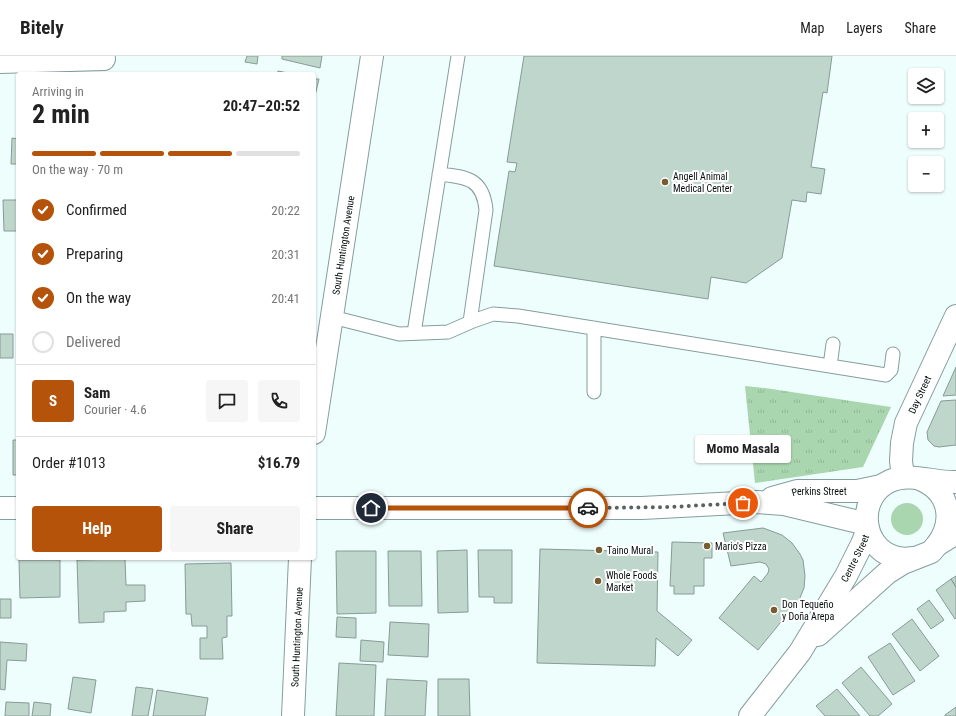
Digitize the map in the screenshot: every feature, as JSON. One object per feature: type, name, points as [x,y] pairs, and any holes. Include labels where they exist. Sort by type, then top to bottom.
[{"type":"main road","name":"South Huntington Avenue","points":[[316,421],[372,56]]},
{"type":"main road","points":[[0,62],[104,63]]},
{"type":"main road","name":"Day Street","points":[[910,478],[901,461],[902,443],[906,423],[956,316]]},
{"type":"main road","points":[[881,486],[890,481],[910,478],[942,482],[956,482]]},
{"type":"main road","points":[[910,478],[926,482],[937,490],[945,502],[948,511],[948,520],[943,538],[937,545]]},
{"type":"main road","name":"Perkins Street","points":[[757,502],[796,492],[857,491],[881,486]]},
{"type":"main road","name":"Centre Street","points":[[750,716],[800,652],[846,576],[862,544],[867,526],[867,510],[870,501],[874,493],[881,486]]},
{"type":"main road","name":"Perkins Street","points":[[316,508],[642,508],[757,502],[784,504],[867,526]]},
{"type":"main road","points":[[0,508],[16,508]]},
{"type":"main road","points":[[867,526],[877,546],[885,552],[893,557],[903,559],[912,558]]},
{"type":"main road","name":"Centre Street","points":[[800,652],[887,573],[912,558],[926,554],[956,533]]},
{"type":"main road","name":"South Huntington Avenue","points":[[293,716],[300,560]]},
{"type":"lane","points":[[414,333],[458,56]]},
{"type":"lane","points":[[439,174],[462,177],[472,181],[479,188],[485,198],[486,210],[470,322]]},
{"type":"lane","points":[[332,318],[399,334],[448,332],[493,314],[518,316],[886,375],[891,370],[893,354]]},
{"type":"lane","points":[[594,328],[594,392]]},
{"type":"lane","points":[[830,366],[833,344]]},
{"type":"green space","points":[[745,386],[891,407],[863,467],[755,483]]},
{"type":"green space","points":[[904,503],[910,503],[919,507],[923,519],[919,531],[910,535],[904,535],[895,531],[891,522],[891,516],[895,507]]},
{"type":"building","points":[[247,56],[258,56],[257,64],[245,62]]},
{"type":"building","points":[[282,56],[322,56],[320,68],[282,59]]},
{"type":"building","name":"Angell Animal Medical Center","points":[[524,56],[832,56],[827,93],[823,92],[811,167],[825,169],[821,194],[807,192],[806,202],[792,200],[782,258],[746,283],[711,277],[708,299],[494,266],[509,171],[515,172],[517,163],[507,162]]},
{"type":"building","points":[[316,79],[319,79],[316,92]]},
{"type":"building","points":[[12,138],[16,139],[16,164],[11,164]]},
{"type":"building","points":[[3,200],[16,200],[16,231],[4,231]]},
{"type":"building","points":[[0,334],[13,334],[13,358],[0,358]]},
{"type":"building","points":[[956,367],[956,395],[943,396]]},
{"type":"building","points":[[956,400],[956,445],[939,447],[934,446],[928,440],[927,432],[941,401]]},
{"type":"building","points":[[13,440],[16,440],[16,475],[13,475]]},
{"type":"building","points":[[763,528],[782,535],[792,543],[803,560],[805,576],[804,588],[799,600],[758,650],[719,618],[754,576],[761,582],[768,573],[769,569],[766,564],[760,562],[731,566],[723,533]]},
{"type":"building","points":[[672,542],[712,543],[712,558],[704,558],[704,586],[694,586],[694,594],[674,594],[674,586],[670,586]]},
{"type":"building","name":"Whole Foods Market","points":[[540,549],[658,552],[657,611],[692,640],[678,656],[656,638],[655,666],[537,663]]},
{"type":"building","points":[[467,550],[468,612],[438,613],[437,551]]},
{"type":"building","points":[[478,550],[512,550],[512,603],[494,603],[494,597],[479,597]]},
{"type":"building","points":[[336,551],[376,551],[376,613],[337,614]]},
{"type":"building","points":[[388,551],[421,551],[422,606],[389,606]]},
{"type":"building","points":[[19,560],[60,560],[60,597],[20,598]]},
{"type":"building","points":[[77,560],[125,560],[126,585],[145,585],[145,601],[126,602],[126,611],[104,612],[104,622],[79,623]]},
{"type":"building","points":[[231,563],[232,616],[227,616],[227,637],[222,638],[223,659],[200,659],[200,638],[207,638],[207,626],[192,626],[191,614],[186,614],[185,564]]},
{"type":"building","points":[[956,576],[956,587],[951,579]]},
{"type":"building","points":[[951,579],[956,587],[955,619],[936,590]]},
{"type":"building","points":[[0,599],[11,599],[11,618],[0,618]]},
{"type":"building","points":[[929,600],[944,620],[931,629],[917,609]]},
{"type":"building","points":[[337,617],[356,618],[356,638],[336,637]]},
{"type":"building","points":[[912,619],[939,656],[920,671],[892,634]]},
{"type":"building","points":[[390,622],[429,624],[428,657],[388,655]]},
{"type":"building","points":[[361,640],[384,642],[383,662],[360,661]]},
{"type":"building","points":[[0,642],[27,644],[26,661],[7,660],[5,690],[0,689]]},
{"type":"building","points":[[890,643],[915,681],[893,695],[868,657]]},
{"type":"building","points":[[339,663],[376,665],[374,716],[336,716]]},
{"type":"building","points":[[861,667],[892,704],[878,716],[870,716],[842,683]]},
{"type":"building","points":[[73,677],[96,680],[91,713],[68,709]]},
{"type":"building","points":[[387,679],[427,681],[425,716],[385,716]]},
{"type":"building","points":[[438,679],[469,679],[470,716],[438,716]]},
{"type":"building","points":[[136,687],[153,689],[148,716],[132,716]]},
{"type":"building","points":[[837,689],[860,716],[825,716],[816,706]]},
{"type":"building","points":[[157,690],[208,698],[205,716],[153,716]]},
{"type":"building","points":[[6,702],[29,703],[29,716],[5,716]]},
{"type":"building","points":[[34,702],[51,704],[50,716],[32,716]]},
{"type":"building","points":[[956,707],[956,716],[945,716],[945,715]]},
{"type":"way so far","points":[[588,508],[642,508],[743,503]]},
{"type":"place","name":"Angell Animal Medical Center","points":[[665,182]]},
{"type":"place","name":"Momo Masala","points":[[743,503]]},
{"type":"place","name":"Mario's Pizza","points":[[707,546]]},
{"type":"place","name":"Taino Mural","points":[[599,550]]},
{"type":"place","name":"Whole Foods Market","points":[[598,581]]},
{"type":"place","name":"Don Tequeño y Doña Arepa","points":[[774,610]]},
{"type":"route","points":[[371,508],[588,508]]}]
